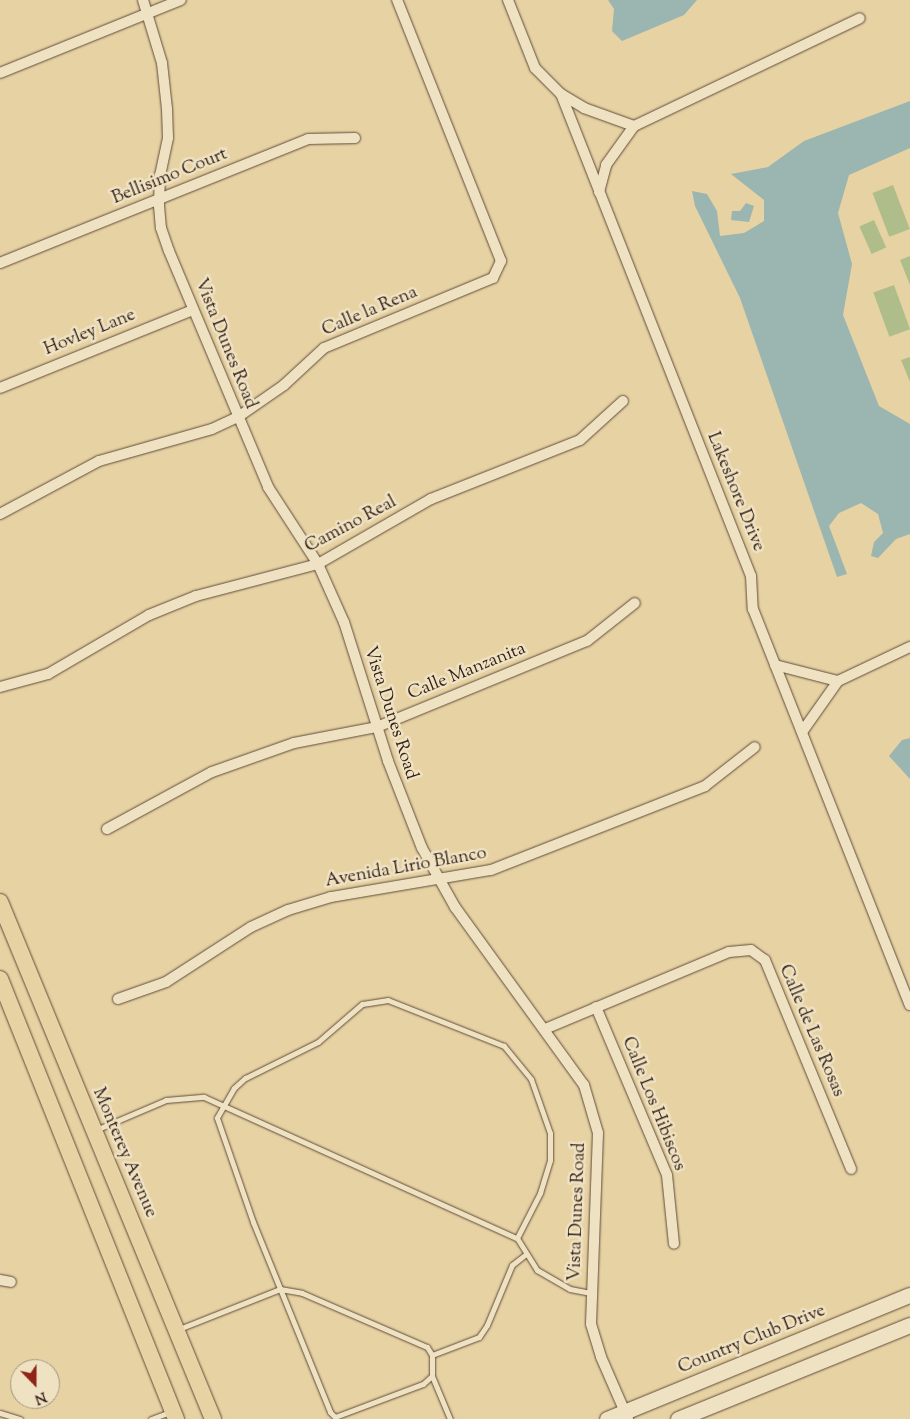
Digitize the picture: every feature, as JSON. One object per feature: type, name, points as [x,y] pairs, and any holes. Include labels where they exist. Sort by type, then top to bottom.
[{"type":"main road","name":"Monterey Avenue","points":[[0,903],[92,1131],[213,1419]]},
{"type":"main road","points":[[0,979],[175,1415]]},
{"type":"main road","name":"Country Club Drive","points":[[608,1419],[627,1416],[910,1295]]},
{"type":"main road","points":[[678,1419],[910,1325]]},
{"type":"street","name":"Vista Dunes Road","points":[[143,0],[162,63],[167,109],[168,138],[160,175],[161,228],[193,310],[268,487],[318,564],[344,622],[405,809],[440,880],[584,1085],[598,1132],[591,1324],[601,1357],[627,1416]]},
{"type":"street","points":[[0,73],[181,0]]},
{"type":"street","name":"Calle la Rena","points":[[0,514],[99,460],[212,429],[238,417],[284,385],[324,348],[493,278],[501,261],[397,0]]},
{"type":"street","name":"Lakeshore Drive","points":[[508,0],[536,68],[561,94],[598,192],[751,576],[753,609],[910,1005]]},
{"type":"street","points":[[598,192],[606,165],[634,126],[860,18]]},
{"type":"street","points":[[561,94],[584,108],[634,126]]},
{"type":"street","name":"Bellisimo Court","points":[[0,263],[308,139],[355,138]]},
{"type":"street","name":"Hovley Lane","points":[[0,388],[193,310]]},
{"type":"street","name":"Camino Real","points":[[0,687],[48,674],[149,615],[196,596],[318,564],[431,499],[580,440],[623,401]]},
{"type":"street","name":"Calle Manzanita","points":[[107,829],[160,798],[236,762],[294,743],[377,727],[587,641],[635,603]]},
{"type":"street","points":[[802,732],[838,681],[910,647]]},
{"type":"street","points":[[775,665],[838,681]]},
{"type":"street","name":"Avenida Lirio Blanco","points":[[118,999],[166,982],[251,927],[288,910],[331,897],[491,870],[705,786],[755,748]]},
{"type":"street","name":"Calle de Las Rosas","points":[[545,1029],[729,952],[752,950],[765,960],[851,1169]]},
{"type":"street","name":"Calle Los Hibiscos","points":[[596,1007],[667,1175],[674,1244]]},
{"type":"street","points":[[0,1280],[11,1282]]},
{"type":"lane","points":[[432,1376],[423,1384],[335,1417],[330,1412],[280,1289],[217,1118],[234,1088],[245,1078],[318,1042],[362,1004],[388,1000],[504,1046],[532,1079],[550,1133],[550,1160],[540,1193],[517,1238]]},
{"type":"lane","points":[[92,1131],[166,1100],[204,1097],[517,1238],[525,1255],[552,1280],[591,1293]]},
{"type":"lane","points":[[432,1356],[479,1337],[487,1326],[512,1265],[525,1255]]},
{"type":"lane","points":[[176,1330],[280,1289],[302,1293],[427,1347],[432,1356],[432,1376],[450,1419]]},
{"type":"lane","points":[[0,1414],[20,1419]]},
{"type":"lane","points":[[151,1419],[175,1415]]},
{"type":"green space","points":[[893,185],[910,229],[889,237],[872,193]]},
{"type":"green space","points":[[874,220],[886,247],[872,254],[859,227]]},
{"type":"green space","points":[[910,256],[910,285],[900,260]]},
{"type":"green space","points":[[894,285],[910,329],[889,337],[873,293]]},
{"type":"green space","points":[[910,357],[910,382],[901,360]]},
{"type":"water","points":[[608,0],[697,0],[684,15],[622,41],[612,31],[614,9]]},
{"type":"water","points":[[910,101],[910,148],[849,175],[838,213],[852,264],[843,315],[879,406],[910,424],[910,534],[896,539],[878,558],[871,556],[874,542],[883,533],[878,514],[861,503],[839,513],[829,526],[847,574],[837,577],[740,298],[695,206],[692,191],[707,194],[717,211],[720,236],[744,233],[764,221],[764,200],[731,174],[768,167],[804,141]]},
{"type":"water","points":[[746,203],[754,206],[749,222],[731,220],[732,211],[740,211]]},
{"type":"water","points":[[910,738],[910,779],[889,756],[902,740]]}]
